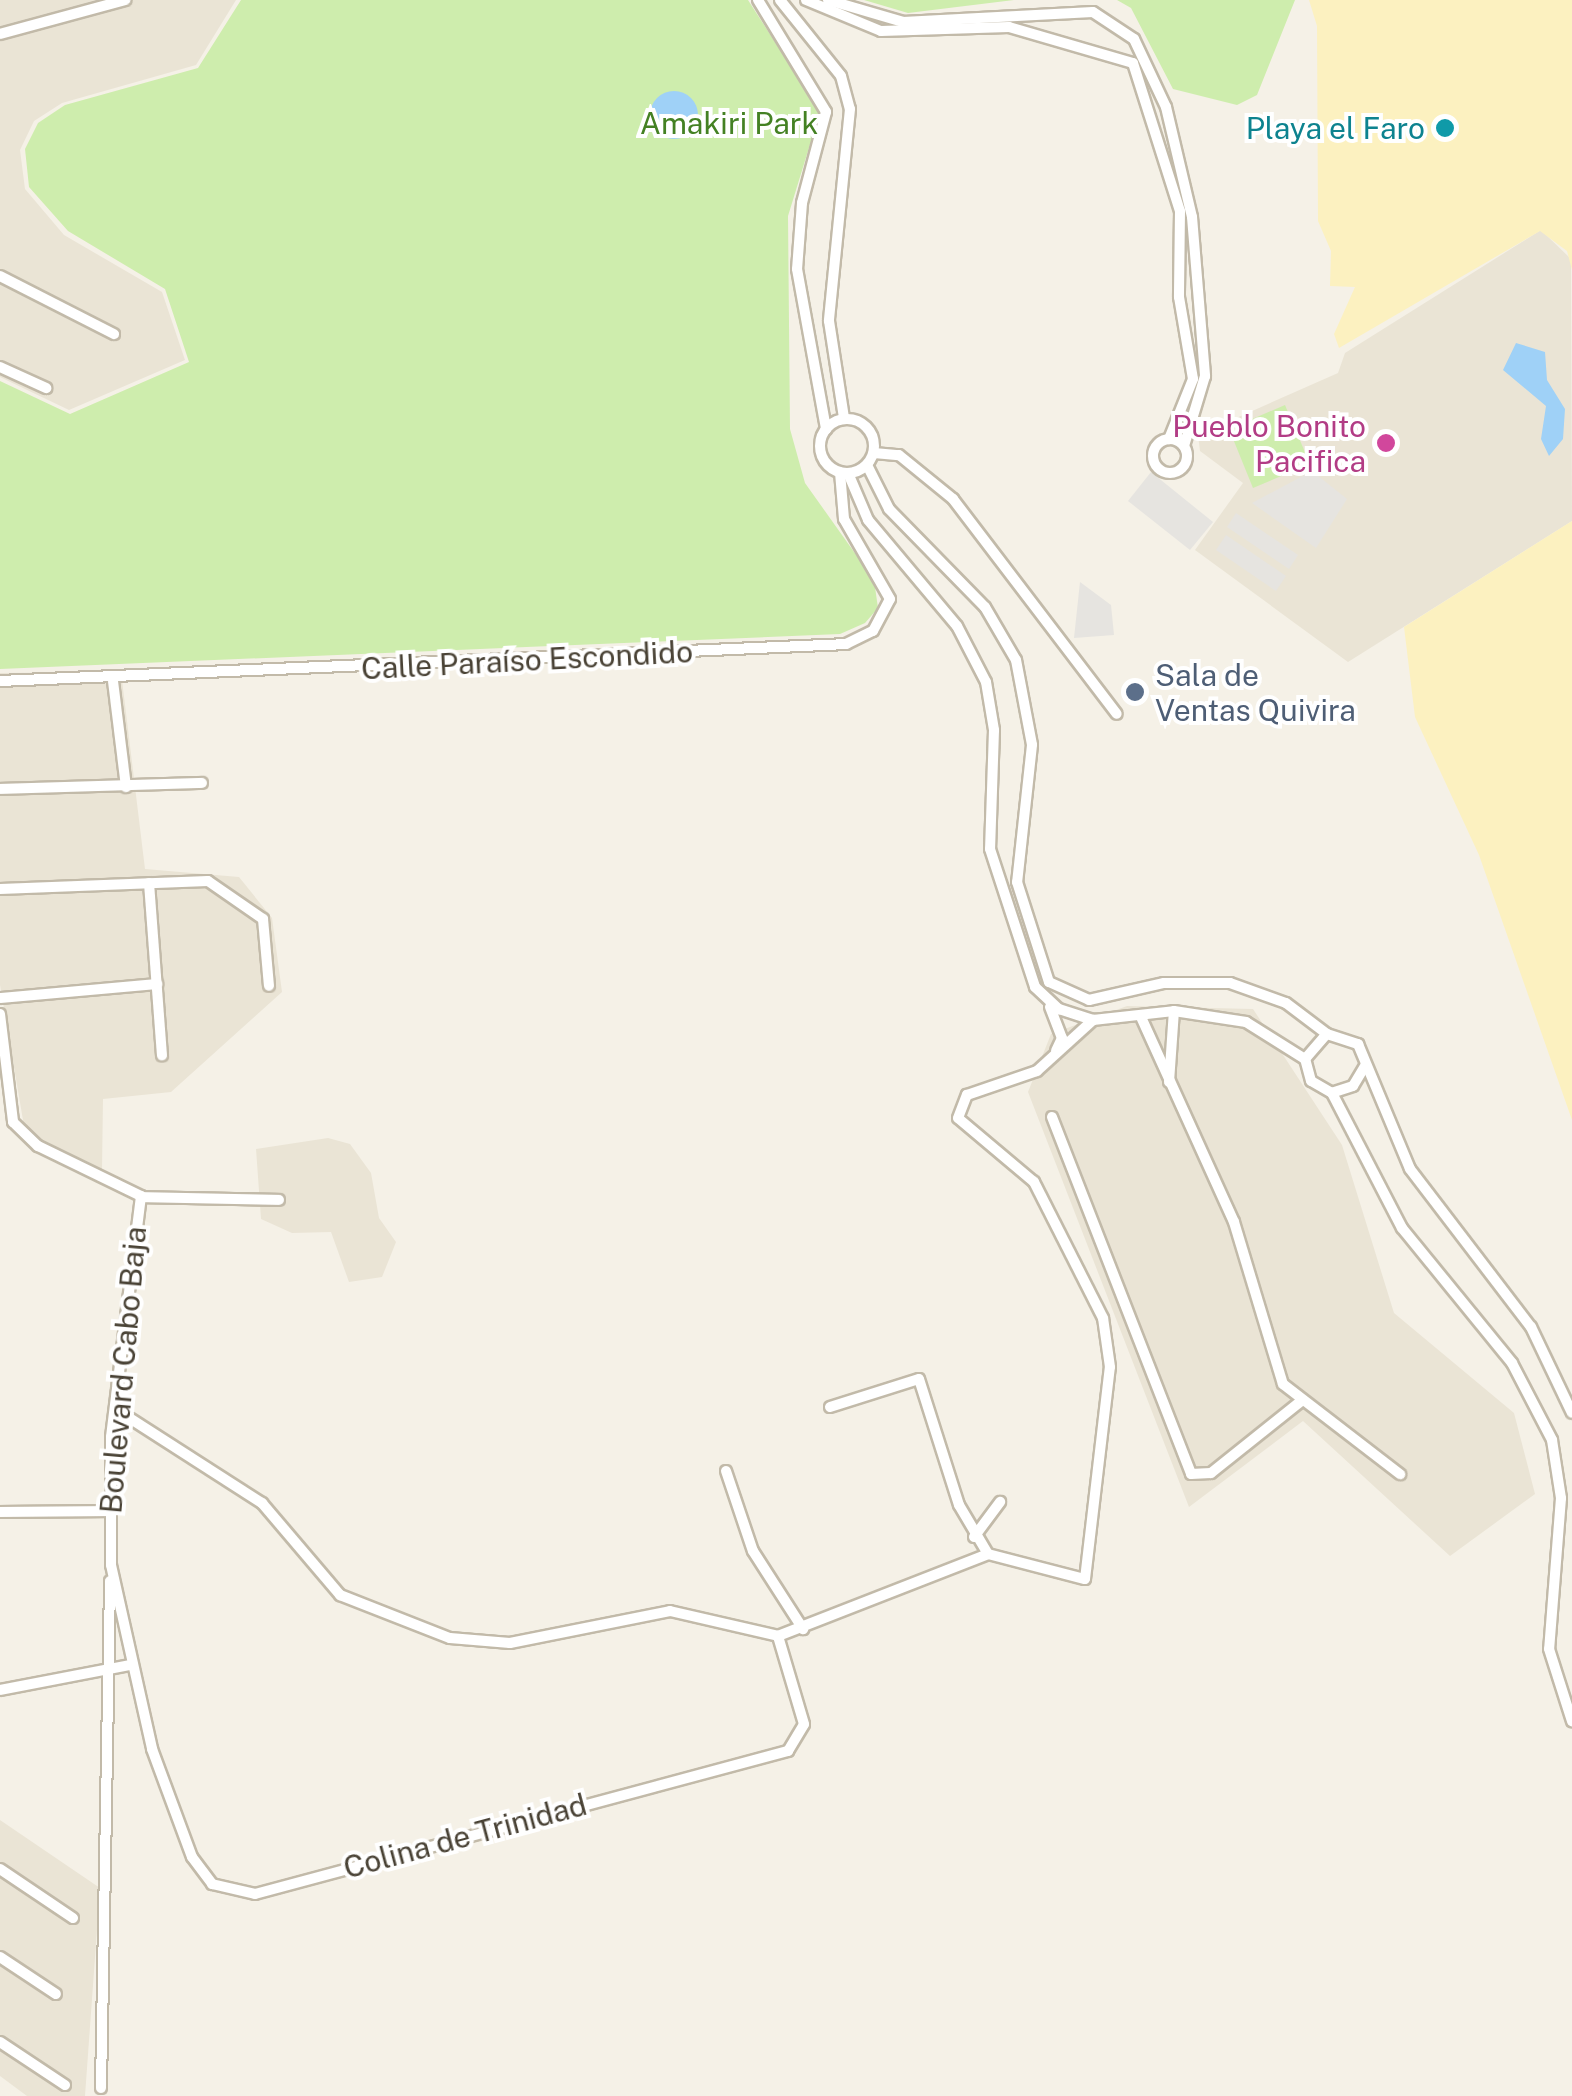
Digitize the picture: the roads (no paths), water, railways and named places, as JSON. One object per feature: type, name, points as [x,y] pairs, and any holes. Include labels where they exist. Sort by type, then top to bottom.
[{"type":"street","points":[[0,34],[125,0]]},
{"type":"street","points":[[758,0],[826,112],[802,203],[797,269],[826,429],[821,454],[844,473],[868,520],[957,626],[986,682],[994,730],[990,850],[1020,955],[1062,1038],[1051,1060]]},
{"type":"street","points":[[780,0],[840,76],[850,108],[829,306],[844,418]]},
{"type":"street","points":[[806,0],[882,32],[1009,27],[1133,63],[1180,211],[1180,297],[1193,378],[1170,439],[1154,452],[1161,470],[1184,466],[1184,446],[1205,376],[1192,217],[1166,107],[1134,39],[1093,12],[903,22],[828,0]]},
{"type":"street","points":[[0,276],[114,334]]},
{"type":"street","points":[[0,367],[46,388]]},
{"type":"street","points":[[826,429],[844,418]]},
{"type":"street","points":[[844,418],[868,428],[874,453],[866,465],[844,473]]},
{"type":"street","points":[[1170,439],[1184,446]]},
{"type":"street","points":[[874,453],[899,455],[953,499],[1118,714]]},
{"type":"street","points":[[866,465],[889,509],[985,607],[1016,660],[1032,744],[1017,882],[1050,982],[1090,1000],[1164,983],[1230,983],[1286,1002],[1327,1034],[1350,1037],[1426,1197],[1531,1327],[1572,1413]]},
{"type":"street","name":"Calle Paraíso Escondido","points":[[0,681],[114,681],[846,644],[873,631],[890,598],[844,519],[844,473]]},
{"type":"street","points":[[114,681],[126,788]]},
{"type":"street","points":[[0,788],[126,788],[202,783]]},
{"type":"street","points":[[0,888],[208,881],[246,901],[263,919],[269,986]]},
{"type":"street","points":[[149,883],[162,1056]]},
{"type":"street","points":[[0,998],[157,984]]},
{"type":"street","points":[[1044,999],[1093,1020],[1174,1011],[1246,1022],[1305,1059],[1312,1081],[1332,1093],[1402,1228],[1512,1363],[1552,1440],[1561,1498],[1550,1649],[1572,1721]]},
{"type":"street","points":[[1170,1088],[1174,1011]]},
{"type":"street","name":"Boulevard Cabo Baja","points":[[0,1014],[14,1122],[38,1146],[141,1197],[110,1511],[100,2088]]},
{"type":"street","points":[[1140,1016],[1234,1222],[1277,1372],[1300,1402],[1400,1474]]},
{"type":"street","points":[[120,1412],[262,1503],[340,1594],[414,1627],[510,1643],[670,1612],[778,1636],[988,1554],[1085,1579],[1110,1367],[1103,1318],[1034,1182],[958,1118],[975,1090],[1051,1060],[1093,1020]]},
{"type":"street","points":[[1305,1059],[1327,1034]]},
{"type":"street","points":[[1332,1093],[1353,1086],[1364,1066]]},
{"type":"street","points":[[1052,1117],[1190,1474],[1212,1473],[1300,1402]]},
{"type":"street","points":[[141,1197],[279,1200]]},
{"type":"street","points":[[830,1407],[920,1379],[974,1536],[988,1554]]},
{"type":"street","points":[[726,1470],[754,1550],[802,1629]]},
{"type":"street","points":[[974,1536],[1000,1502]]},
{"type":"street","points":[[0,1512],[110,1511]]},
{"type":"street","name":"Boulevard Cabo Baja","points":[[110,1565],[130,1665],[172,1806]]},
{"type":"street","name":"Colina de Trinidad","points":[[172,1806],[202,1874],[220,1890],[255,1894],[782,1754],[802,1741],[803,1716],[778,1636]]},
{"type":"street","points":[[0,1690],[130,1665]]},
{"type":"street","points":[[0,1869],[73,1918]]},
{"type":"street","points":[[0,1957],[56,1994]]},
{"type":"street","points":[[0,2042],[65,2085]]},
{"type":"water","points":[[674,91],[691,98],[698,115],[691,132],[674,139],[657,132],[650,115],[657,98]]},
{"type":"water","points":[[1516,343],[1545,352],[1547,380],[1565,409],[1563,439],[1549,456],[1541,439],[1546,406],[1503,370]]},
{"type":"place","name":"Playa el Faro","points":[[1445,128]]},
{"type":"place","name":"Pueblo Bonito Pacifica","points":[[1386,443]]},
{"type":"place","name":"Sala de Ventas Quivira","points":[[1135,692]]},
{"type":"park label","name":"Amakiri Park","points":[[729,123]]}]
